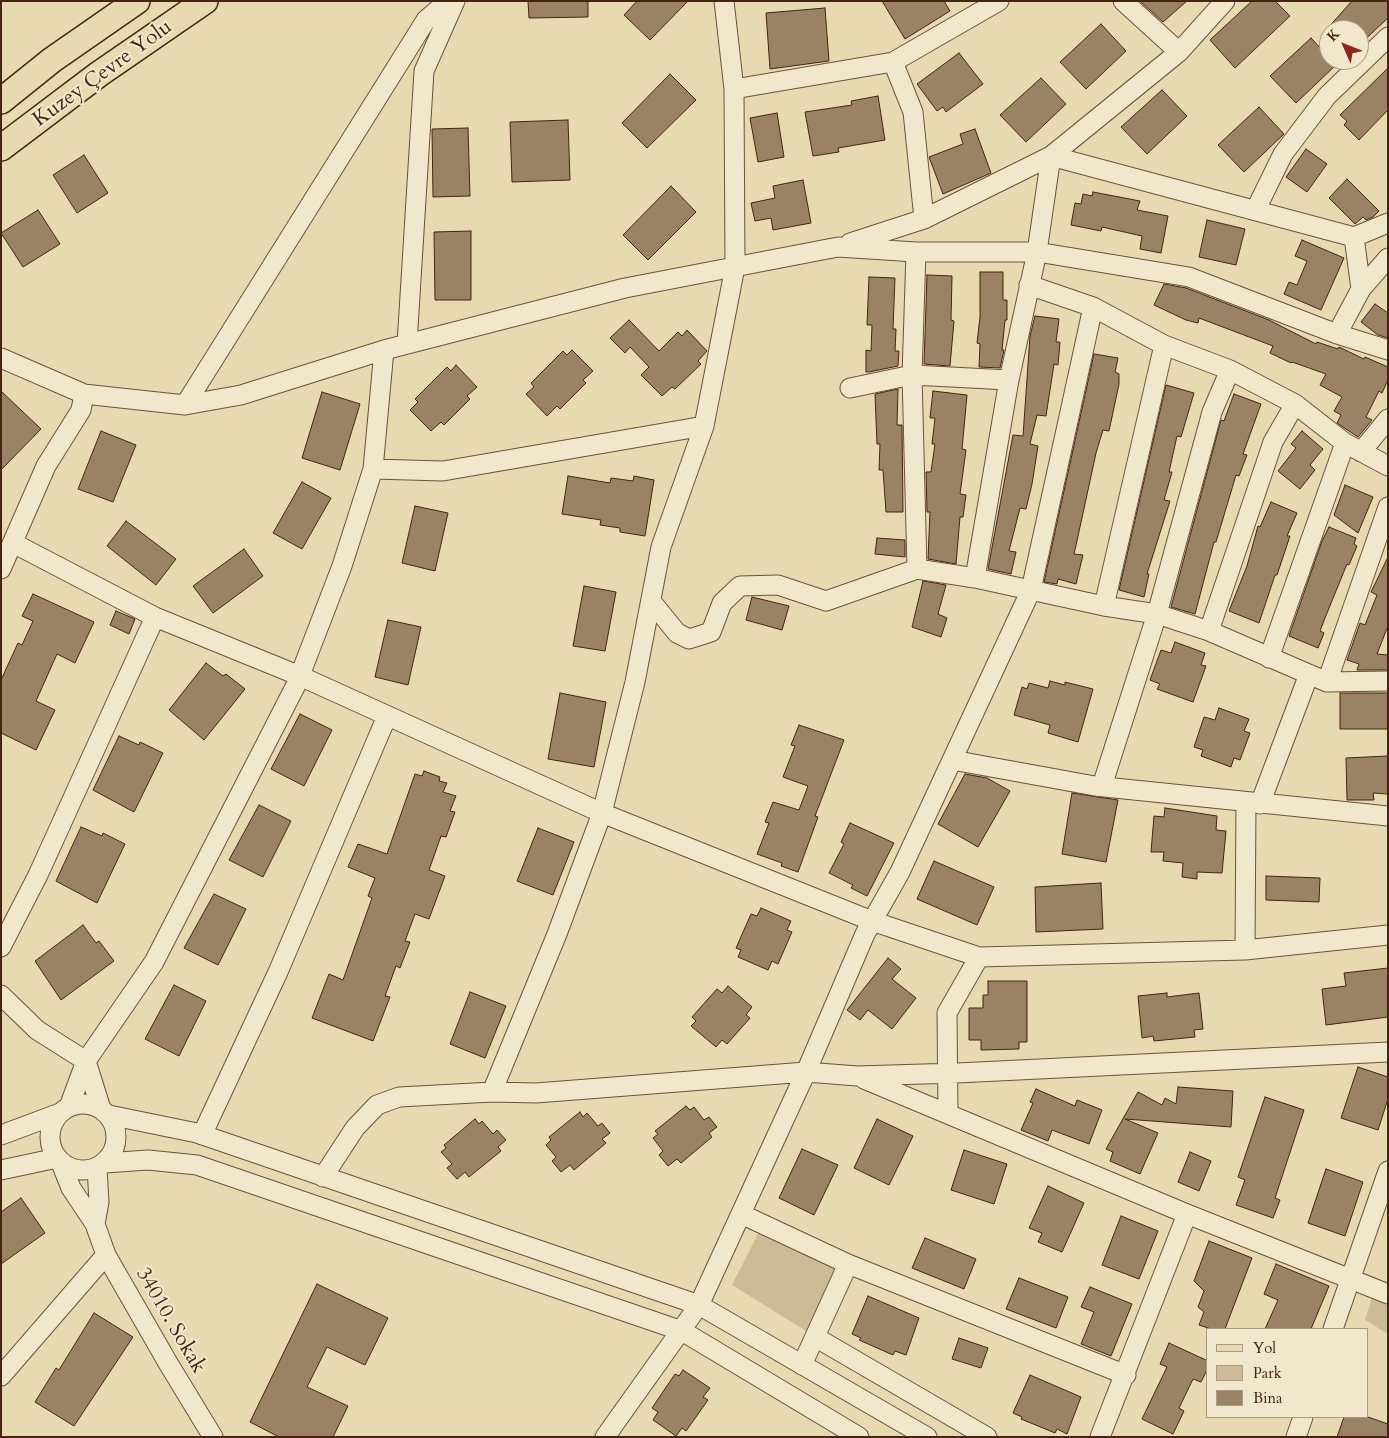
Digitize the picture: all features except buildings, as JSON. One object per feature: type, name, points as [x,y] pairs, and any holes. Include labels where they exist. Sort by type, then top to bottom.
[{"type":"main road","name":"Kuzey Çevre Yolu","points":[[1,101],[52,60],[137,1]]},
{"type":"main road","name":"Kuzey Çevre Yolu","points":[[1,148],[98,74],[205,1]]},
{"type":"street","points":[[185,405],[426,20],[448,1]]},
{"type":"street","points":[[407,344],[424,71],[455,1]]},
{"type":"street","points":[[492,1092],[557,934],[602,813],[635,682],[661,547],[704,426],[735,267],[734,89],[724,1]]},
{"type":"street","points":[[734,89],[893,62],[999,1]]},
{"type":"street","points":[[1123,1],[1179,52]]},
{"type":"street","points":[[1,358],[84,394],[185,405],[242,395],[384,350],[625,288],[838,247],[924,219],[1051,156],[1179,52],[1225,1]]},
{"type":"street","points":[[1256,209],[1283,154],[1322,103],[1388,37]]},
{"type":"street","points":[[893,62],[912,112],[924,219]]},
{"type":"street","points":[[1051,156],[1256,209],[1354,237],[1388,223]]},
{"type":"street","points":[[975,578],[1009,380],[1037,252],[1051,156]]},
{"type":"street","points":[[1354,237],[1361,289]]},
{"type":"street","points":[[838,247],[916,252],[1037,252],[1189,277],[1336,334],[1388,350]]},
{"type":"street","points":[[916,252],[912,375],[917,569]]},
{"type":"street","points":[[1336,334],[1361,289],[1388,258]]},
{"type":"street","points":[[1029,285],[1093,308],[1164,345],[1230,370],[1295,404],[1353,447],[1388,466]]},
{"type":"street","points":[[605,1437],[699,1305],[806,1072],[872,921],[900,872],[1031,590],[1093,308]]},
{"type":"street","points":[[1104,606],[1164,345]]},
{"type":"street","points":[[95,1224],[71,1188],[50,1144],[53,1122],[64,1110],[86,1060],[154,962],[300,676],[342,566],[373,469],[384,350]]},
{"type":"street","points":[[1102,786],[1157,614],[1212,412],[1230,370]]},
{"type":"street","points":[[850,388],[912,375],[1009,380]]},
{"type":"street","points":[[1,570],[46,466],[82,410],[84,394]]},
{"type":"street","points":[[1209,631],[1273,442],[1295,404]]},
{"type":"street","points":[[1269,658],[1353,447],[1388,419]]},
{"type":"street","points":[[373,469],[443,472],[704,426]]},
{"type":"street","points":[[1327,682],[1388,507]]},
{"type":"street","points":[[12,543],[155,617],[300,676],[602,813],[872,921],[978,957],[1245,950],[1388,935]]},
{"type":"street","points":[[651,601],[677,633],[689,638],[711,632],[722,603],[740,586],[778,585],[826,601],[917,569],[975,578],[1104,606],[1157,614],[1209,631],[1327,682],[1388,681]]},
{"type":"street","points":[[1,947],[38,875],[155,617]]},
{"type":"street","points":[[1245,950],[1253,803],[1309,674]]},
{"type":"street","points":[[202,1135],[278,972],[387,716]]},
{"type":"street","points":[[952,760],[1102,786],[1388,816],[1388,820]]},
{"type":"street","points":[[948,1114],[947,1013],[978,957]]},
{"type":"street","points":[[1,995],[37,1030],[86,1060],[105,1112],[117,1135],[116,1145],[101,1165],[99,1202],[95,1224]]},
{"type":"street","points":[[323,1177],[355,1128],[376,1106],[400,1097],[492,1092],[536,1094],[806,1072],[857,1076],[948,1074],[1388,1052]]},
{"type":"street","points":[[857,1076],[1350,1281],[1388,1294]]},
{"type":"street","points":[[1,1135],[80,1104],[91,1104],[105,1112],[202,1135],[699,1305],[927,1437]]},
{"type":"street","points":[[1,1170],[59,1160],[78,1170],[101,1165],[148,1160],[196,1166],[679,1335],[857,1436]]},
{"type":"street","points":[[1333,1328],[1388,1171]]},
{"type":"street","points":[[741,1214],[848,1264],[1126,1375]]},
{"type":"street","points":[[1100,1437],[1126,1375],[1187,1214]]},
{"type":"street","name":"34010. Sokak","points":[[95,1224],[106,1255],[168,1364],[213,1437]]},
{"type":"street","points":[[1,1376],[106,1255]]},
{"type":"street","points":[[802,1365],[848,1264]]},
{"type":"street","points":[[815,1337],[987,1437]]},
{"type":"street","points":[[1296,1437],[1303,1418]]},
{"type":"green space","points":[[760,1230],[843,1267],[811,1334],[732,1285]]},
{"type":"green space","points":[[1372,1298],[1388,1303],[1388,1334],[1365,1320]]}]
